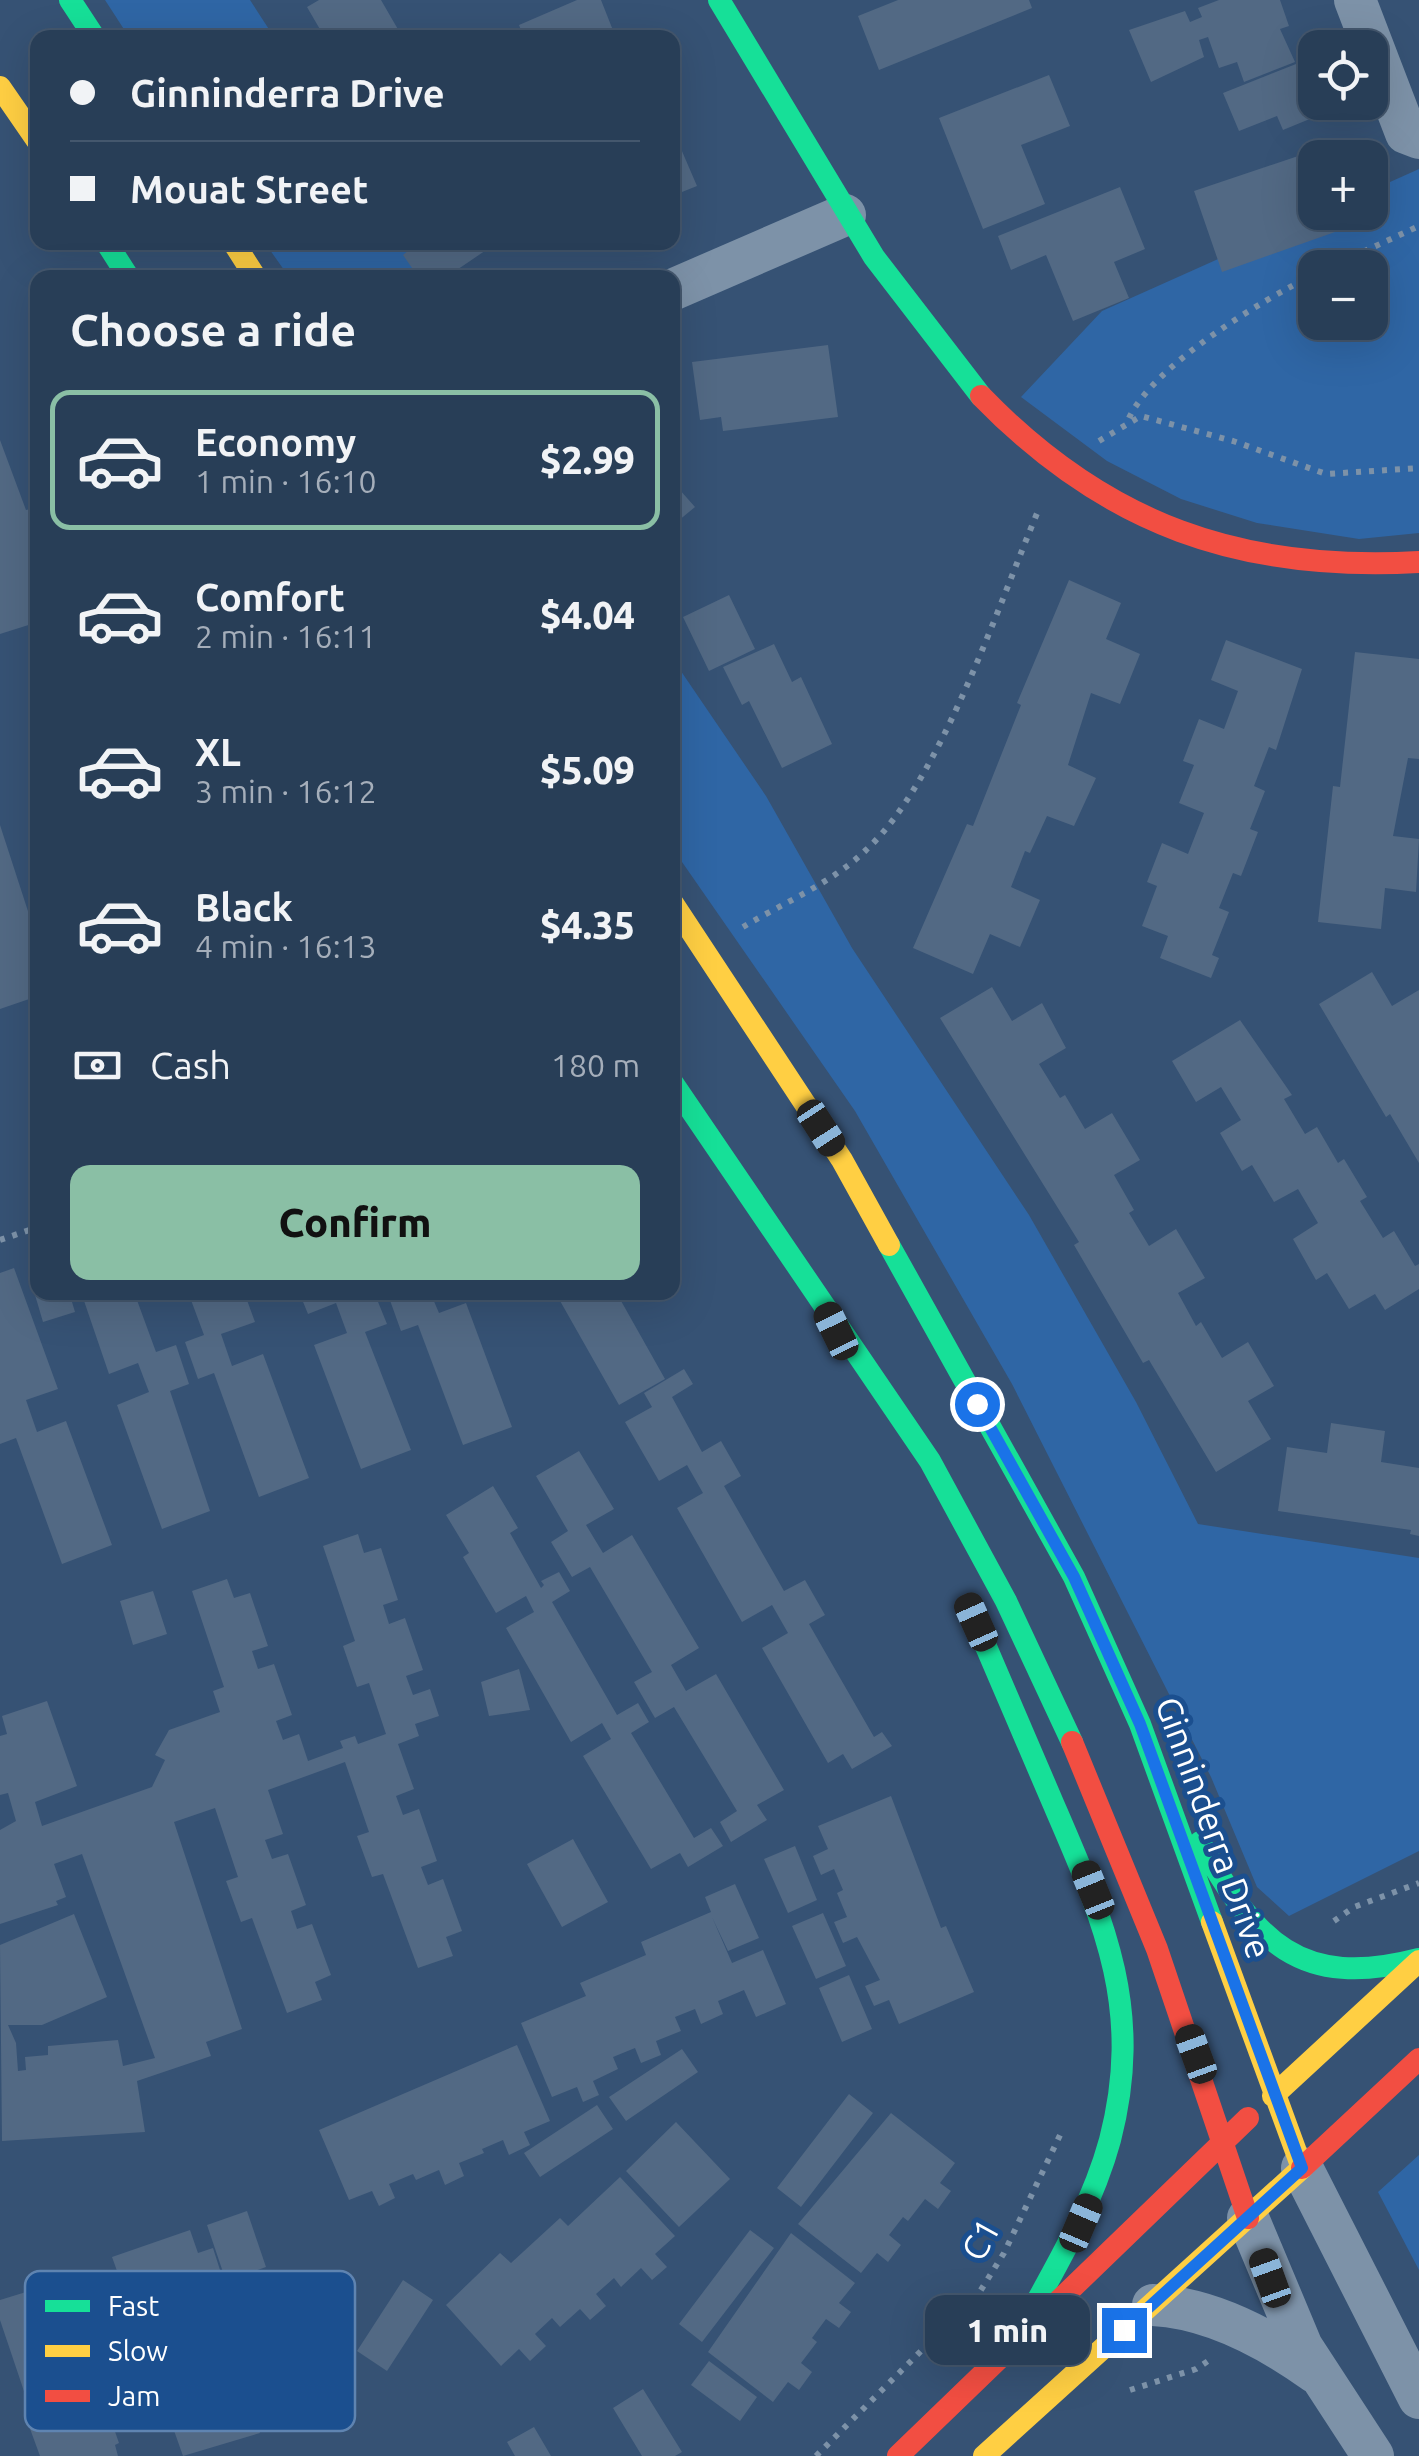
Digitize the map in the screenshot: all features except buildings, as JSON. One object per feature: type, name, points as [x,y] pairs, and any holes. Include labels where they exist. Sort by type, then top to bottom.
[{"type":"main road","points":[[70,0],[91,30]]},
{"type":"main road","points":[[719,0],[845,215],[919,318],[1001,418],[1056,468],[1136,513],[1224,546],[1287,562],[1356,568],[1419,562]]},
{"type":"main road","points":[[0,87],[30,130]]},
{"type":"main road","name":"Ginninderra Drive","points":[[680,914],[842,1160],[1074,1577],[1140,1724],[1302,2168]]},
{"type":"main road","points":[[680,1094],[960,1514],[1015,1618],[1105,1817],[1224,2139],[1248,2218]]},
{"type":"main road","points":[[820,1299],[895,1453]]},
{"type":"main road","points":[[969,1607],[1093,1890],[1113,1952],[1122,2028],[1119,2099],[1106,2162],[1081,2223],[1016,2339]]},
{"type":"main road","points":[[1140,1724],[1228,1896],[1268,1940],[1310,1962],[1334,1967],[1375,1968],[1419,1960]]},
{"type":"main road","points":[[898,2456],[1224,2139],[1419,1960]]},
{"type":"main road","points":[[984,2456],[1419,2059]]},
{"type":"street","points":[[1355,0],[1406,133],[1419,138]]},
{"type":"street","points":[[680,287],[845,215]]},
{"type":"street","points":[[1302,2168],[1419,2398]]},
{"type":"street","points":[[1248,2218],[1284,2310],[1317,2374],[1373,2456]]},
{"type":"street","points":[[1152,2304],[1228,2324],[1283,2350],[1317,2374]]},
{"type":"path","points":[[1367,250],[1419,226]]},
{"type":"path","points":[[1129,420],[1136,403],[1184,359],[1298,285]]},
{"type":"path","points":[[736,931],[842,869],[883,831],[944,732],[1056,468],[1129,420],[1158,419],[1326,474],[1419,468]]},
{"type":"path","points":[[0,1240],[30,1231]]},
{"type":"path","points":[[1322,1935],[1343,1914],[1419,1883]]},
{"type":"path","name":"C1","points":[[816,2456],[978,2292],[1024,2212],[1055,2139],[1068,2124]]},
{"type":"path","points":[[1118,2393],[1196,2369],[1212,2358],[1223,2365]]},
{"type":"shaded area","points":[[105,0],[250,0],[269,30],[124,30]]},
{"type":"shaded area","points":[[1419,169],[1419,533],[1359,539],[1257,523],[1181,499],[1107,461],[1021,397],[1102,311],[1298,223],[1298,230],[1388,230],[1388,183]]},
{"type":"shaded area","points":[[270,250],[407,250],[419,270],[284,270]]},
{"type":"shaded area","points":[[680,670],[766,796],[852,948],[1029,1215],[1136,1402],[1198,1524],[1419,1558],[1419,1851],[1289,1916],[1257,1887],[1211,1777],[1012,1384],[855,1111],[680,859]]},
{"type":"shaded area","points":[[1419,2155],[1419,2270],[1378,2192]]},
{"type":"traffic: fast","points":[[70,0],[90,30]]},
{"type":"traffic: fast","points":[[719,0],[874,257],[981,396]]},
{"type":"traffic: fast","points":[[111,250],[124,270]]},
{"type":"traffic: fast","points":[[680,1094],[930,1461],[1006,1601],[1072,1742]]},
{"type":"traffic: fast","points":[[889,1245],[1074,1577],[1140,1724],[1212,1922]]},
{"type":"traffic: fast","points":[[975,1621],[1102,1927],[1120,2007],[1123,2049],[1119,2093],[1102,2166],[1069,2242],[1016,2339]]},
{"type":"traffic: fast","points":[[1200,1842],[1241,1907],[1286,1950],[1312,1962],[1342,1968],[1377,1967],[1419,1959]]},
{"type":"traffic: slow","points":[[0,87],[30,130]]},
{"type":"traffic: slow","points":[[238,250],[251,270]]},
{"type":"traffic: slow","points":[[680,914],[842,1160],[889,1245]]},
{"type":"traffic: slow","points":[[984,2456],[1302,2168],[1212,1922]]},
{"type":"traffic: slow","points":[[1273,2096],[1419,1961]]},
{"type":"traffic: jam","points":[[981,396],[1028,441],[1077,478],[1128,508],[1180,531],[1235,548],[1293,558],[1354,563],[1419,562]]},
{"type":"traffic: jam","points":[[1072,1742],[1157,1949],[1248,2218]]},
{"type":"traffic: jam","points":[[1302,2168],[1419,2059]]},
{"type":"traffic: jam","points":[[898,2456],[1248,2118]]},
{"type":"route","points":[[977,1404],[1074,1577],[1140,1724],[1302,2168],[1124,2330]]}]
